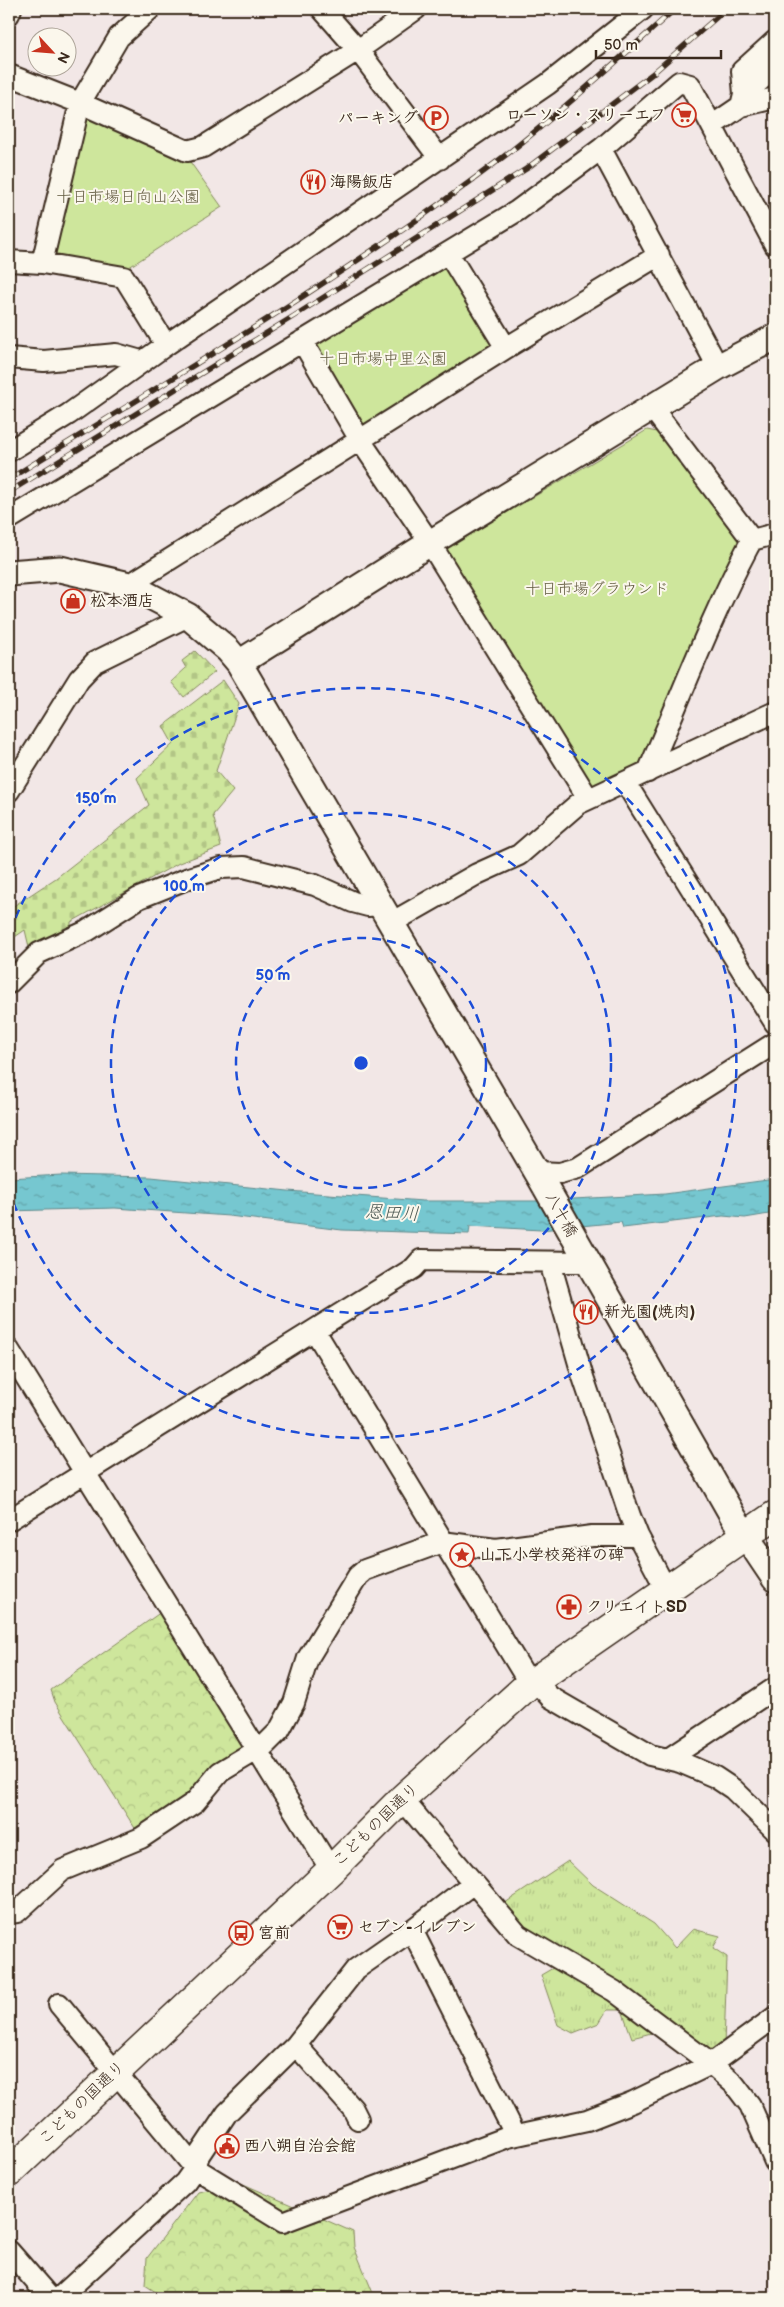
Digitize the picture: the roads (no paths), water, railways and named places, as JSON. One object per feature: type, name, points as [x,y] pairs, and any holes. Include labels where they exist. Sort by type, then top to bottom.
[{"type":"main road","name":"こどもの国通り","points":[[9,2173],[331,1870],[402,1799],[526,1688],[775,1516]]},
{"type":"street","points":[[9,14],[11,9]]},
{"type":"street","points":[[42,263],[80,104],[119,37],[150,9]]},
{"type":"street","points":[[322,9],[358,50],[440,159]]},
{"type":"street","points":[[9,75],[187,151],[203,147],[358,50],[416,9]]},
{"type":"street","points":[[9,451],[69,414],[141,361],[548,84],[643,9]]},
{"type":"street","points":[[747,101],[742,72],[775,41]]},
{"type":"street","points":[[713,125],[747,101],[775,68]]},
{"type":"street","points":[[9,519],[517,211],[601,149],[679,82],[690,85],[713,125],[775,245]]},
{"type":"street","points":[[747,101],[775,98]]},
{"type":"street","points":[[601,149],[718,367]]},
{"type":"street","points":[[448,253],[506,348]]},
{"type":"street","points":[[128,585],[506,348],[659,255]]},
{"type":"street","points":[[9,261],[42,263],[124,277],[166,345]]},
{"type":"street","points":[[239,663],[430,543],[653,409],[718,367],[775,337]]},
{"type":"street","points":[[302,341],[360,440],[430,543],[588,798]]},
{"type":"street","points":[[9,358],[44,361],[116,354],[141,361]]},
{"type":"street","points":[[648,772],[724,593],[768,536],[653,409]]},
{"type":"street","name":"八十橋","points":[[9,573],[60,569],[128,585],[188,616],[228,650],[239,663],[539,1175],[746,1536],[775,1579]]},
{"type":"street","points":[[9,791],[75,686],[95,662],[188,616]]},
{"type":"street","points":[[9,983],[39,953],[87,931],[139,898],[189,878],[221,868],[244,867],[315,885],[386,914],[519,855],[578,804],[588,798],[775,712]]},
{"type":"street","points":[[625,782],[775,1023]]},
{"type":"street","points":[[539,1175],[565,1172],[578,1168],[775,1043]]},
{"type":"street","points":[[9,1520],[315,1331],[414,1268],[421,1260],[552,1263],[585,1257]]},
{"type":"street","points":[[552,1263],[552,1273],[582,1374],[638,1536],[666,1591]]},
{"type":"street","points":[[315,1331],[525,1676],[536,1682],[550,1698],[650,1755],[668,1758],[715,1777],[733,1789],[775,1830]]},
{"type":"street","points":[[9,1350],[331,1870]]},
{"type":"street","points":[[9,1913],[17,1912],[63,1870],[141,1838],[157,1828],[195,1802],[220,1772],[264,1745],[279,1731],[288,1716],[308,1658],[360,1573],[442,1542],[496,1549],[592,1536],[638,1536]]},
{"type":"street","points":[[668,1758],[775,1688]]},
{"type":"street","points":[[402,1799],[472,1884],[518,1935],[614,1991],[734,2084],[750,2105],[775,2162]]},
{"type":"street","points":[[59,2298],[185,2182],[196,2168],[199,2155],[227,2113],[296,2045],[356,1969],[412,1930],[472,1884]]},
{"type":"street","points":[[412,1930],[516,2134]]},
{"type":"street","points":[[59,2004],[196,2168],[283,2222],[516,2134],[587,2120],[633,2102],[710,2064],[775,2018]]},
{"type":"street","points":[[296,2045],[354,2109],[358,2119]]},
{"type":"street","points":[[9,2251],[50,2298]]},
{"type":"water","name":"恩田川","points":[[61,1175],[151,1177],[288,1191],[423,1201],[537,1201],[665,1194],[775,1179],[775,1213],[745,1218],[723,1216],[623,1228],[621,1222],[541,1230],[470,1226],[469,1234],[342,1230],[229,1216],[115,1208],[9,1211],[9,1178]]},
{"type":"railway","points":[[9,479],[327,281],[451,196],[553,117],[675,9]]},
{"type":"railway","points":[[9,492],[294,316],[526,169],[652,74],[726,9]]},
{"type":"place","name":"ローソン・スリーエフ","points":[[684,115]]},
{"type":"place","name":"パーキング","points":[[436,118]]},
{"type":"place","name":"海陽飯店","points":[[313,182]]},
{"type":"place","name":"松本酒店","points":[[73,601]]},
{"type":"place","name":"新光園(焼肉)","points":[[586,1312]]},
{"type":"place","name":"山下小学校発祥の碑","points":[[462,1555]]},
{"type":"place","name":"クリエイトSD","points":[[569,1607]]},
{"type":"place","name":"セブン-イレブン","points":[[340,1927]]},
{"type":"place","name":"宮前","points":[[241,1933]]},
{"type":"place","name":"西八朔自治会館","points":[[227,2146]]},
{"type":"park label","name":"十日市場日向山公園","points":[[128,197]]},
{"type":"park label","name":"十日市場中里公園","points":[[383,359]]},
{"type":"park label","name":"十日市場グラウンド","points":[[597,589]]}]
